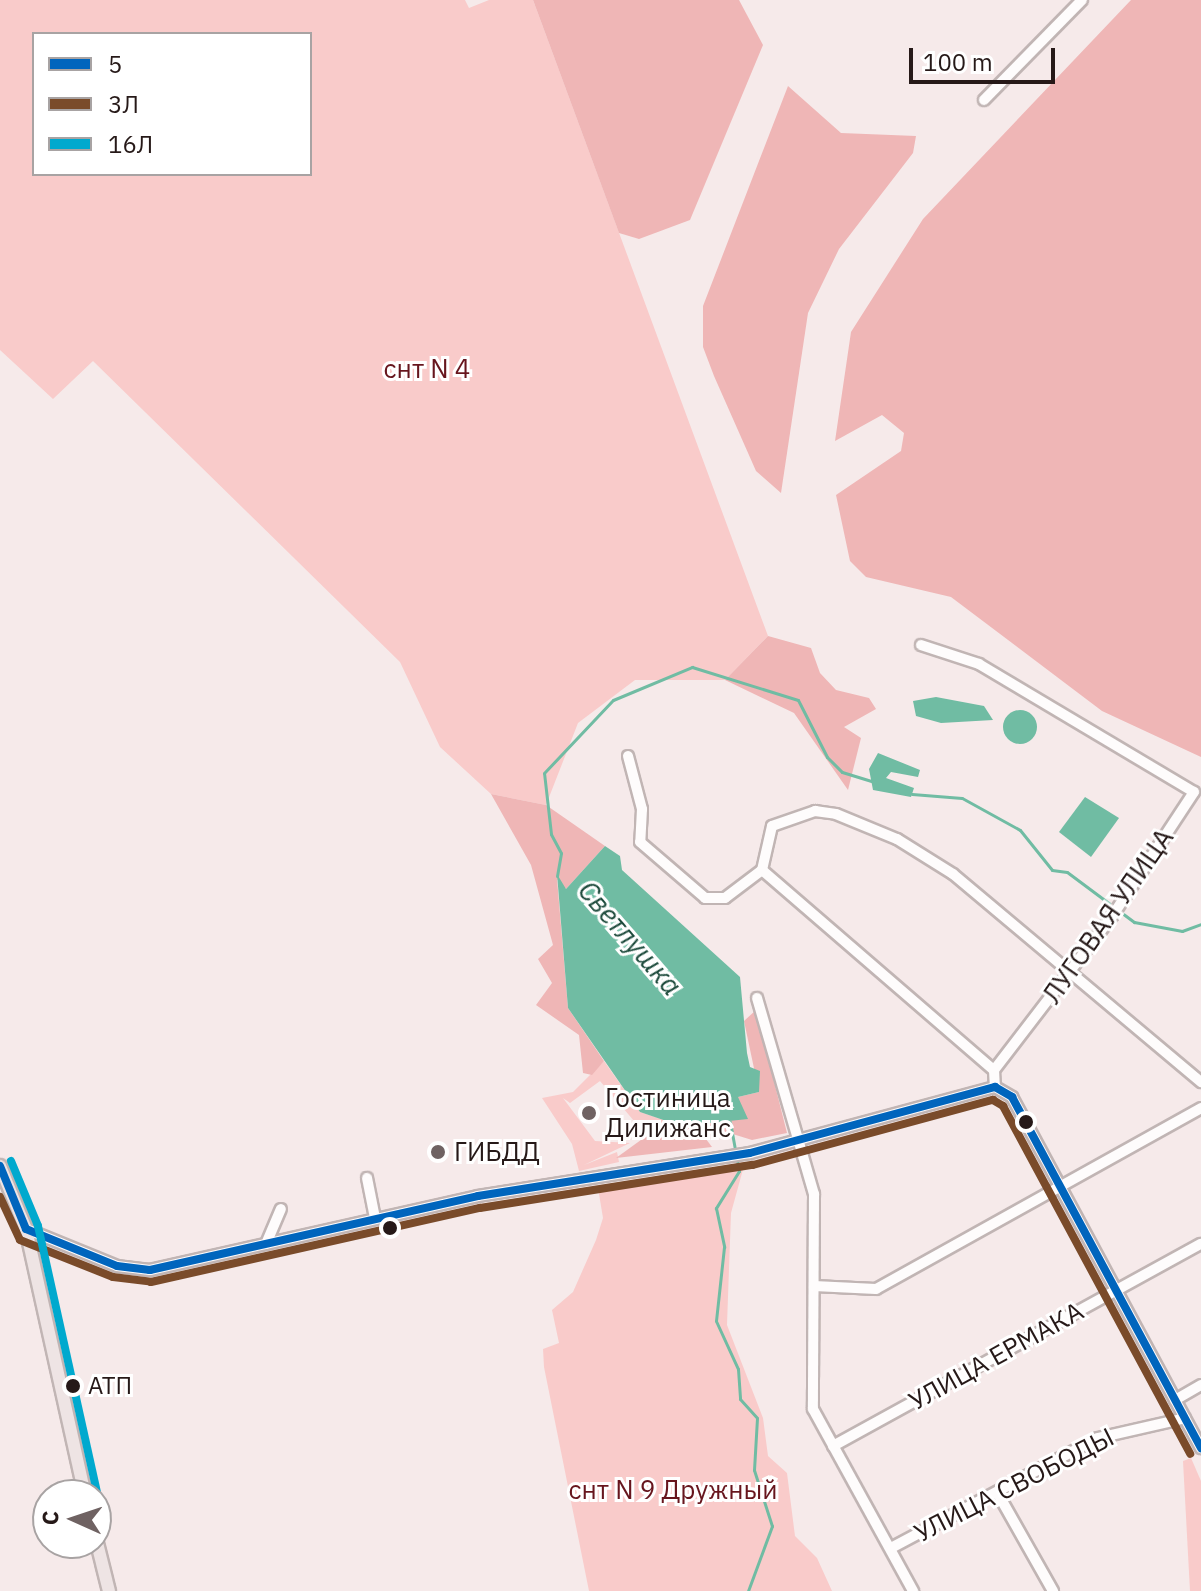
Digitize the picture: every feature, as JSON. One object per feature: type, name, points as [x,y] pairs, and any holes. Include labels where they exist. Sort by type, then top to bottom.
[{"type":"main road","points":[[0,1166],[26,1229],[81,1479]]},
{"type":"main road","points":[[101,1559],[109,1591]]},
{"type":"street","points":[[984,100],[1082,0]]},
{"type":"street","name":"ЛУГОВАЯ УЛИЦА","points":[[921,645],[979,664],[1194,792],[1071,973],[994,1070]]},
{"type":"street","points":[[628,756],[642,809],[640,842],[705,898],[725,898],[762,870],[772,826],[815,811],[836,814],[897,839],[953,874],[1201,1082]]},
{"type":"street","points":[[762,870],[994,1070],[995,1087]]},
{"type":"street","points":[[757,998],[814,1194],[814,1286],[809,1384],[833,1446],[913,1591]]},
{"type":"street","points":[[26,1229],[134,1269],[266,1244],[375,1218],[750,1153],[797,1143],[995,1087],[1012,1097],[1201,1448]]},
{"type":"street","points":[[814,1286],[876,1289],[1061,1191],[1201,1108]]},
{"type":"street","points":[[367,1178],[375,1218]]},
{"type":"street","points":[[266,1244],[281,1209]]},
{"type":"street","name":"УЛИЦА ЕРМАКА","points":[[833,1446],[1201,1244]]},
{"type":"street","points":[[1175,1400],[1201,1385]]},
{"type":"street","name":"УЛИЦА СВОБОДЫ","points":[[891,1548],[1098,1438],[1185,1418]]},
{"type":"street","points":[[997,1492],[1053,1591]]},
{"type":"green space","name":"снт N 4","points":[[0,0],[465,0],[469,8],[489,0],[533,0],[768,636],[725,680],[635,680],[578,723],[546,805],[491,794],[440,747],[400,662],[93,361],[53,399],[0,350]]},
{"type":"green space","points":[[604,1061],[640,1112],[673,1123],[640,1128],[600,1081],[570,1103],[563,1098],[595,1141],[630,1143],[584,1165],[617,1152],[619,1162],[579,1171],[572,1144],[542,1098],[573,1092]]},
{"type":"green space","name":"снт N 9 Дружный","points":[[745,1162],[731,1213],[727,1325],[763,1418],[768,1456],[787,1473],[795,1536],[817,1558],[832,1591],[589,1591],[544,1367],[543,1349],[559,1343],[552,1310],[573,1292],[596,1240],[603,1218],[598,1188]]},
{"type":"green space","points":[[1191,1458],[1201,1481],[1201,1591],[1190,1591],[1183,1461]]},
{"type":"shaded area","points":[[533,0],[739,0],[763,45],[690,220],[639,239],[619,233]]},
{"type":"shaded area","points":[[1131,0],[1201,0],[1201,757],[1102,711],[951,597],[866,577],[850,561],[836,495],[901,451],[904,433],[882,415],[835,441],[851,332],[923,219]]},
{"type":"shaded area","points":[[788,86],[841,133],[916,136],[913,153],[839,249],[808,313],[781,493],[756,471],[714,376],[703,347],[703,306]]},
{"type":"shaded area","points":[[768,636],[811,648],[820,673],[836,690],[869,698],[876,709],[844,727],[861,738],[848,790],[794,713],[725,680]]},
{"type":"shaded area","points":[[491,794],[546,805],[605,846],[566,889],[557,879],[568,1008],[604,1061],[592,1075],[583,1073],[579,1035],[536,1005],[552,983],[538,959],[553,945],[531,865]]},
{"type":"shaded area","points":[[756,1010],[787,1133],[752,1140],[723,1131],[656,1129],[727,1120],[738,1097],[759,1092],[744,1021]]},
{"type":"shaded area","points":[[645,1137],[706,1139],[712,1147],[616,1158]]},
{"type":"water","points":[[936,697],[984,706],[993,720],[941,723],[916,716],[913,701]]},
{"type":"water","points":[[1020,710],[1032,715],[1037,727],[1032,739],[1020,744],[1008,739],[1003,727],[1008,715]]},
{"type":"water","points":[[878,753],[920,770],[918,777],[891,772],[886,778],[914,788],[911,797],[873,790],[869,769]]},
{"type":"water","points":[[1085,797],[1119,818],[1091,857],[1059,832]]},
{"type":"water","points":[[605,846],[620,856],[622,870],[740,977],[747,1053],[750,1067],[760,1071],[759,1092],[738,1097],[748,1119],[681,1126],[640,1112],[568,1008],[557,874],[566,889]]},
{"type":"waterway","name":"Светлушка","points":[[557,876],[561,853],[551,834],[544,773],[613,700],[692,667],[798,700],[827,757],[842,772],[875,782]]},
{"type":"waterway","name":"Светлушка","points":[[912,794],[962,798],[1020,830],[1052,870],[1067,872],[1134,922],[1182,931],[1201,924]]},
{"type":"waterway","name":"Светлушка","points":[[730,1122],[739,1171],[716,1208],[724,1247],[716,1321],[738,1369],[740,1399],[757,1418],[754,1470],[772,1526],[748,1591]]},
{"type":"transit line","name":"5","points":[[0,1166],[26,1229],[117,1266],[150,1270],[478,1196],[750,1153],[995,1087],[1012,1097],[1201,1448]]},
{"type":"transit line","name":"3Л","points":[[0,1197],[20,1240],[113,1277],[151,1282],[480,1208],[753,1165],[993,1100],[1003,1106],[1190,1454]]},
{"type":"transit line","name":"16Л","points":[[11,1161],[38,1226],[94,1479]]},
{"type":"place","name":"Гостиница Дилижанс","points":[[589,1113]]},
{"type":"place","name":"ГИБДД","points":[[438,1152]]},
{"type":"place","name":"АТП","points":[[73,1386]]}]
